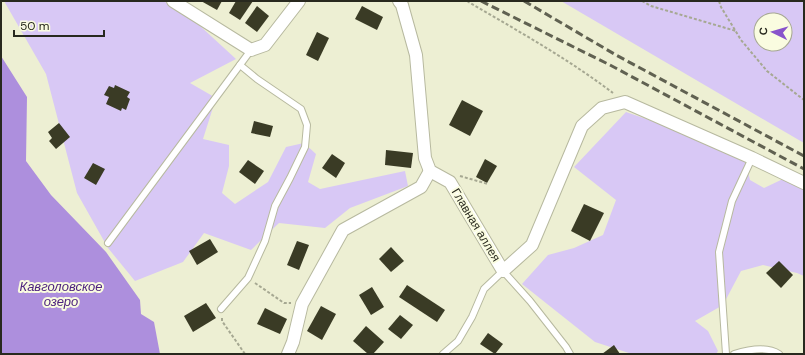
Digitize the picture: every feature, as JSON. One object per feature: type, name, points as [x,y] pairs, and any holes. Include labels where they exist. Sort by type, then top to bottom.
[{"type":"street","points":[[173,1],[251,50],[265,45],[299,1]]},
{"type":"street","points":[[288,354],[293,342],[302,304],[343,230],[421,187],[430,171],[426,158],[416,55],[402,4],[399,1]]},
{"type":"street","points":[[625,102],[752,158],[804,183]]},
{"type":"street","name":"Главная аллея","points":[[430,171],[450,182],[503,271],[532,246],[582,126],[602,108],[625,102]]},
{"type":"lane","points":[[108,243],[251,50]]},
{"type":"lane","points":[[221,309],[248,278],[265,241],[275,206],[305,147],[307,125],[301,109],[257,79],[240,65]]},
{"type":"lane","points":[[726,354],[719,252],[732,201],[752,158]]},
{"type":"lane","points":[[443,354],[458,341],[472,317],[484,288],[503,271],[530,301],[570,354]]},
{"type":"lane","points":[[734,354],[746,351],[773,350],[779,354]]},
{"type":"path","points":[[467,1],[550,50],[593,78],[625,102]]},
{"type":"path","points":[[642,1],[651,6],[736,32]]},
{"type":"path","points":[[719,1],[736,32],[767,71],[804,100]]},
{"type":"path","points":[[450,182],[460,176],[488,184]]},
{"type":"path","points":[[248,278],[284,303],[302,304]]},
{"type":"path","points":[[221,309],[222,321],[245,354]]},
{"type":"shaded area","points":[[4,1],[164,1],[199,25],[236,59],[190,83],[216,98],[203,139],[229,145],[229,166],[222,193],[235,204],[268,182],[286,147],[304,143],[316,154],[308,182],[320,189],[405,171],[408,186],[350,208],[325,228],[279,223],[251,250],[204,233],[183,262],[135,281],[108,248],[77,193],[46,74]]},
{"type":"shaded area","points":[[561,1],[804,1],[804,143]]},
{"type":"shaded area","points":[[626,112],[719,144],[745,160],[750,180],[764,188],[783,179],[804,190],[804,276],[763,265],[741,271],[723,305],[695,321],[708,331],[718,351],[716,354],[632,354],[595,342],[522,284],[548,255],[574,248],[603,235],[616,200],[574,167]]},
{"type":"water","name":"Кавголовское озеро","points":[[1,56],[27,97],[26,161],[51,195],[106,252],[140,300],[141,314],[154,322],[160,354],[1,354]]},
{"type":"building","points":[[201,1],[222,1],[217,10]]},
{"type":"building","points":[[236,1],[253,1],[240,20],[229,13]]},
{"type":"building","points":[[257,6],[269,16],[257,32],[245,23]]},
{"type":"building","points":[[362,6],[383,17],[377,30],[355,19]]},
{"type":"building","points":[[317,32],[329,38],[318,61],[306,55]]},
{"type":"building","points":[[115,85],[130,92],[127,97],[130,99],[126,110],[122,108],[121,111],[106,104],[109,97],[104,95],[109,86],[114,88]]},
{"type":"building","points":[[462,100],[483,111],[470,136],[449,125]]},
{"type":"building","points":[[254,121],[273,126],[270,137],[251,133]]},
{"type":"building","points":[[59,123],[70,137],[56,149],[49,141],[52,138],[48,132]]},
{"type":"building","points":[[386,150],[413,153],[411,168],[385,165]]},
{"type":"building","points":[[332,154],[345,163],[336,178],[322,168]]},
{"type":"building","points":[[485,159],[497,166],[487,183],[476,177]]},
{"type":"building","points":[[248,160],[264,171],[255,184],[239,172]]},
{"type":"building","points":[[93,163],[105,169],[96,185],[84,178]]},
{"type":"building","points":[[584,204],[604,213],[590,241],[571,231]]},
{"type":"building","points":[[210,239],[218,252],[197,265],[189,251]]},
{"type":"building","points":[[297,241],[309,245],[299,270],[287,265]]},
{"type":"building","points":[[391,247],[404,261],[391,272],[379,259]]},
{"type":"building","points":[[779,261],[793,275],[781,288],[766,273]]},
{"type":"building","points":[[407,285],[445,310],[437,322],[399,297]]},
{"type":"building","points":[[372,287],[384,307],[371,315],[359,295]]},
{"type":"building","points":[[206,303],[216,318],[193,332],[184,316]]},
{"type":"building","points":[[321,306],[336,314],[322,340],[307,331]]},
{"type":"building","points":[[265,308],[287,319],[280,334],[257,324]]},
{"type":"building","points":[[400,315],[413,325],[401,339],[388,329]]},
{"type":"building","points":[[366,326],[384,342],[373,354],[368,354],[353,341]]},
{"type":"building","points":[[488,333],[503,344],[495,354],[480,344]]},
{"type":"building","points":[[614,345],[620,354],[602,354]]},
{"type":"railway","points":[[481,1],[610,65],[804,169]]},
{"type":"railway","points":[[524,1],[616,55],[804,156]]}]
